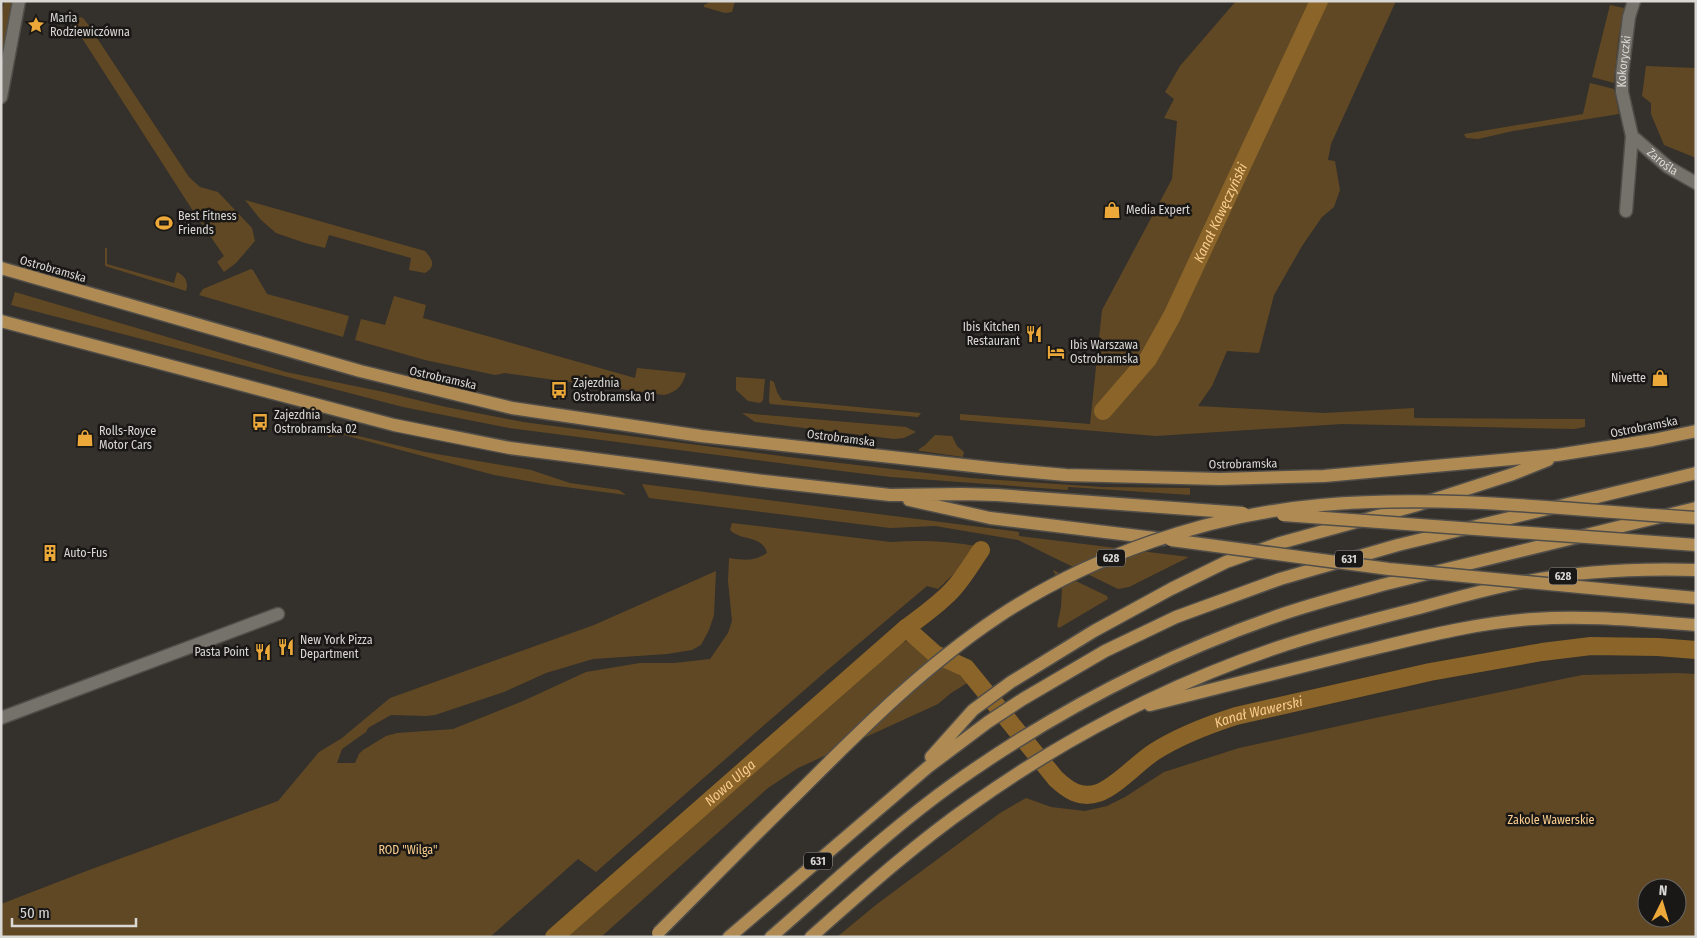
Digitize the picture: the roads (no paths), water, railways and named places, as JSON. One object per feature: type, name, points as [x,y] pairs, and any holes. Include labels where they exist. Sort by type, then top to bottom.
[{"type":"main road","name":"Ostrobramska","points":[[1,268],[391,380],[512,408],[701,436],[1066,475],[1220,479],[1324,476],[1557,455],[1653,440],[1696,431]]},
{"type":"main road","points":[[1,321],[394,425],[451,437],[570,456],[890,496],[990,518],[1389,569],[1696,598]]},
{"type":"main road","points":[[908,785],[973,710],[1011,682],[1094,631],[1171,589],[1226,562],[1280,543],[1414,506],[1513,474],[1557,455]]},
{"type":"main road","name":"631","points":[[729,937],[928,767],[988,722],[1023,699],[1105,651],[1167,622],[1280,579],[1398,545],[1696,473]]},
{"type":"main road","points":[[890,496],[962,494],[997,496],[1696,545]]},
{"type":"main road","name":"628","points":[[656,935],[848,742],[938,662],[997,618],[1037,593],[1119,554],[1171,536],[1230,520],[1288,509],[1336,504],[1391,501],[1464,502],[1696,518]]},
{"type":"main road","name":"631","points":[[771,937],[907,820],[952,785],[1042,726],[1099,694],[1171,658],[1278,616],[1382,585],[1696,508]]},
{"type":"main road","name":"628","points":[[811,937],[908,853],[970,805],[1058,748],[1113,718],[1189,682],[1274,648],[1360,623],[1495,588],[1589,572],[1642,569],[1696,570]]},
{"type":"main road","points":[[1113,718],[1142,707],[1276,673],[1433,635],[1479,626],[1533,619],[1575,618],[1696,625]]},
{"type":"street","points":[[1,97],[19,1]]},
{"type":"street","name":"Kokoryczki","points":[[1626,211],[1632,136],[1622,92],[1622,74],[1629,17],[1634,1]]},
{"type":"street","name":"Zarośla","points":[[1632,136],[1668,167],[1696,183]]},
{"type":"street","points":[[1,718],[278,614]]},
{"type":"waterway","name":"Kanał Kawęczyński","points":[[1103,411],[1148,359],[1172,316],[1319,1]]},
{"type":"waterway","name":"Nowa Ulga","points":[[554,937],[906,628],[931,610],[954,588],[981,550]]},
{"type":"waterway","name":"Kanał Wawerski","points":[[906,628],[935,654],[966,668],[1056,779],[1070,790],[1086,795],[1092,795],[1105,790],[1147,757],[1173,741],[1204,727],[1236,716],[1430,672],[1542,652],[1591,646],[1658,647],[1696,650]]},
{"type":"place","name":"Maria Rodziewiczówna","points":[[36,25]]},
{"type":"place","name":"Media Expert","points":[[1112,210]]},
{"type":"place","name":"Best Fitness Friends","points":[[164,223]]},
{"type":"place","name":"Ibis Kitchen Restaurant","points":[[1034,334]]},
{"type":"place","name":"Ibis Warszawa Ostrobramska","points":[[1056,352]]},
{"type":"place","name":"Nivette","points":[[1660,378]]},
{"type":"place","name":"Zajezdnia Ostrobramska 01","points":[[559,390]]},
{"type":"place","name":"Zajezdnia Ostrobramska 02","points":[[260,422]]},
{"type":"place","name":"Rolls-Royce Motor Cars","points":[[85,438]]},
{"type":"place","name":"Auto-Fus","points":[[50,553]]},
{"type":"place","name":"New York Pizza Department","points":[[286,647]]},
{"type":"place","name":"Pasta Point","points":[[263,652]]},
{"type":"park label","name":"Zakole Wawerskie","points":[[1551,820]]},
{"type":"park label","name":"ROD \"Wilga\"","points":[[408,850]]}]
